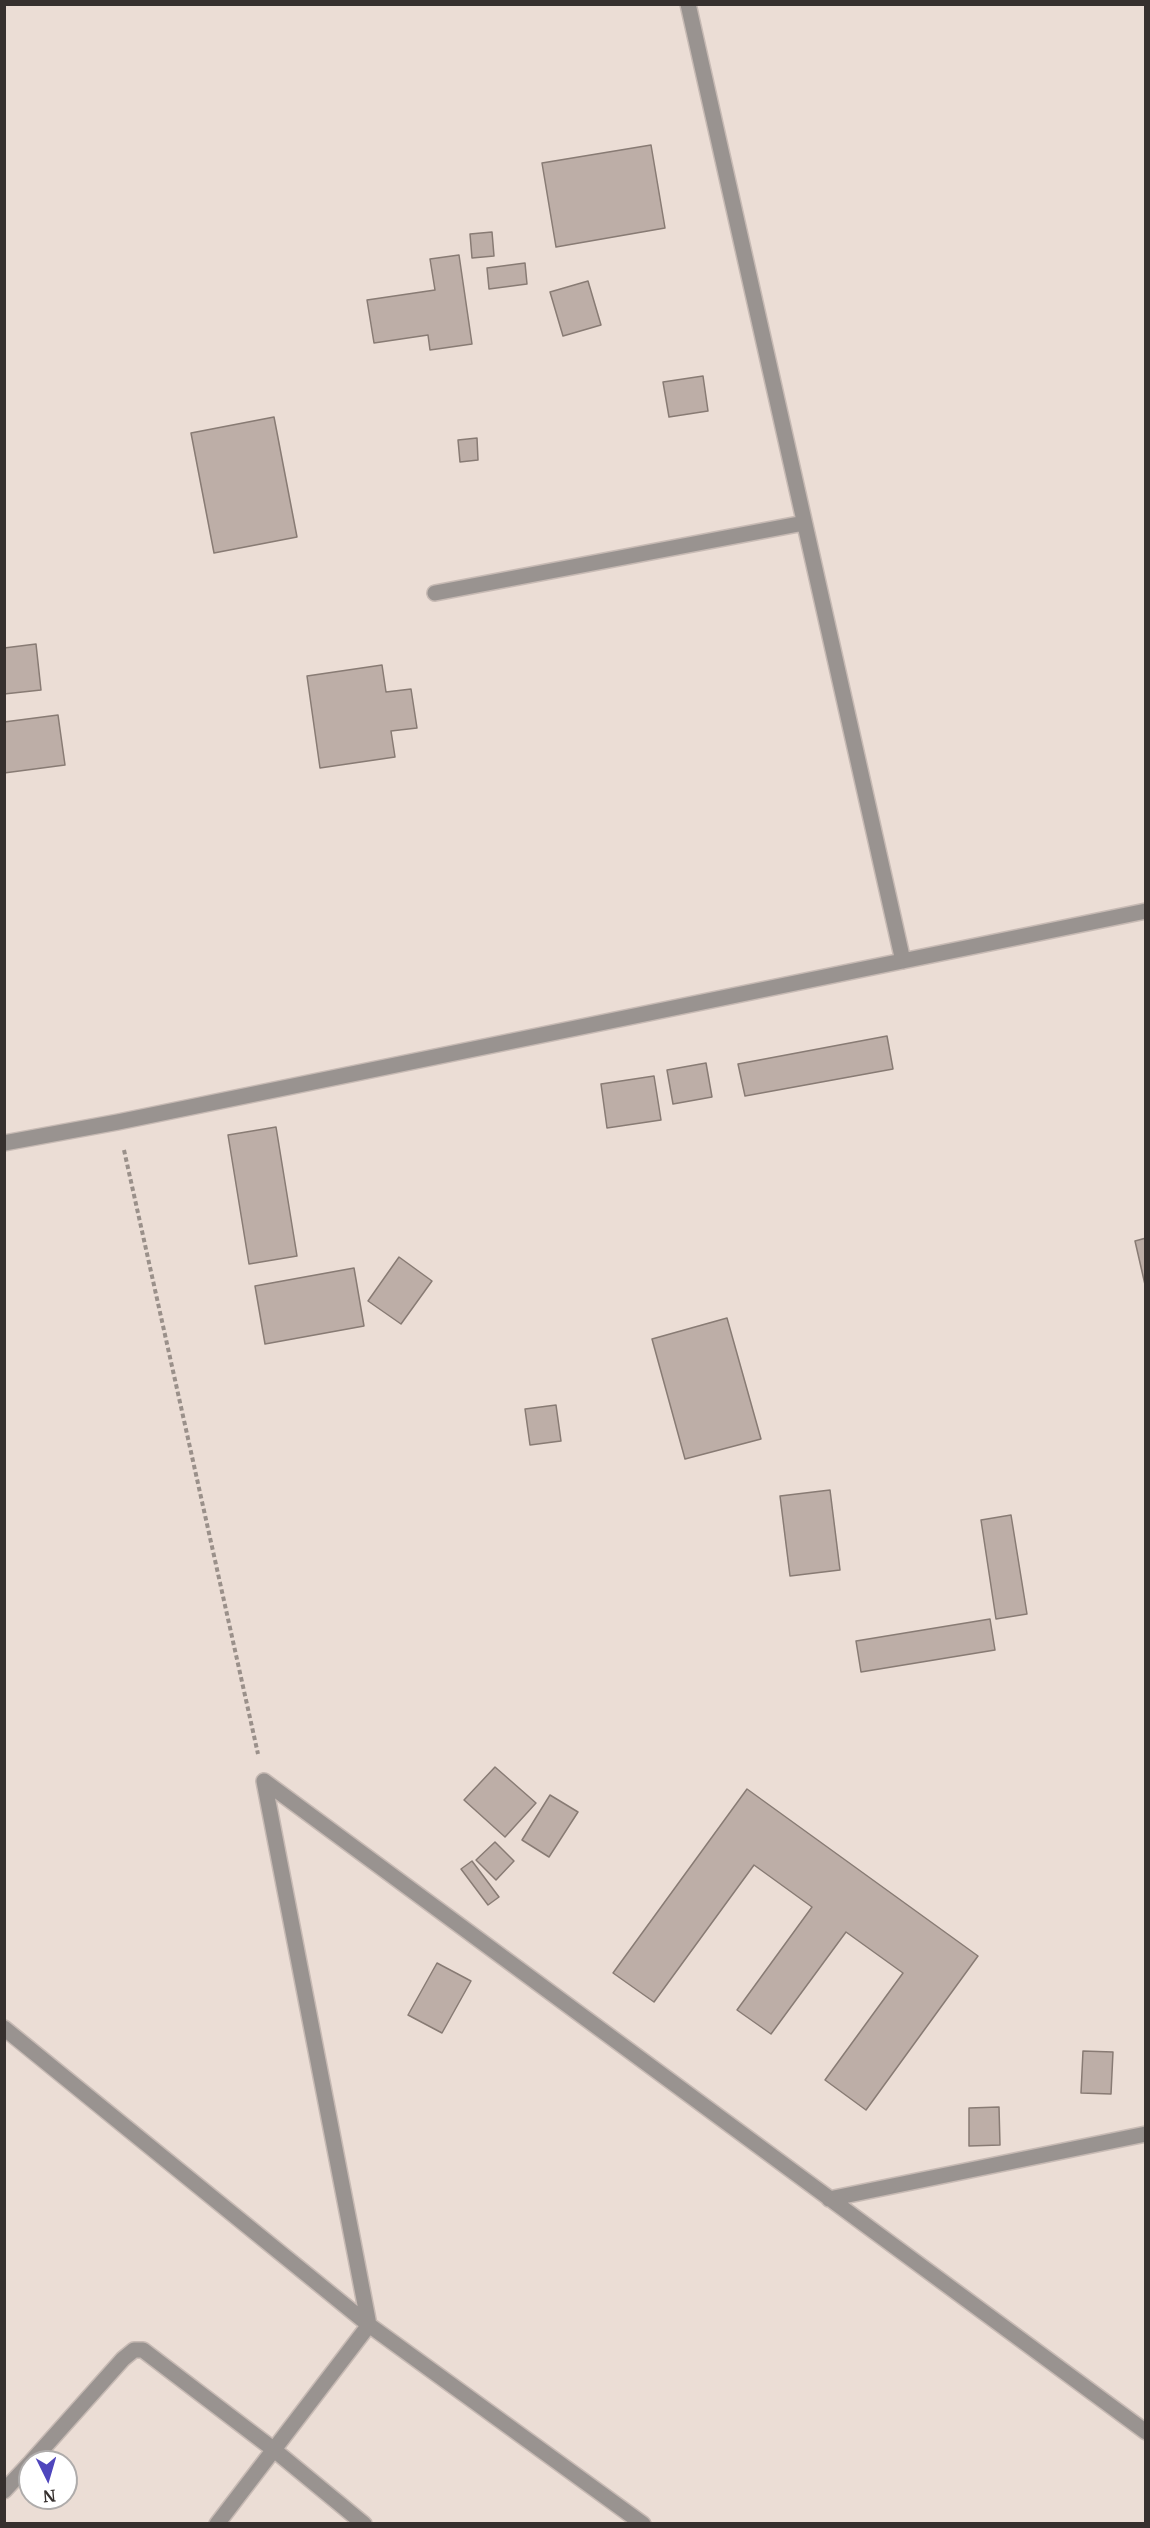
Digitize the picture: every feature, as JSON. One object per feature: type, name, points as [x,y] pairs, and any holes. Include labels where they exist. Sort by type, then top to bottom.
[{"type":"street","points":[[688,4],[903,961]]},
{"type":"street","points":[[435,593],[804,523]]},
{"type":"street","points":[[4,1143],[118,1122],[1146,911]]},
{"type":"street","points":[[264,1781],[1146,2432]]},
{"type":"street","points":[[217,2523],[369,2325],[264,1781]]},
{"type":"street","points":[[4,2028],[369,2325],[643,2523]]},
{"type":"street","points":[[829,2199],[1146,2134]]},
{"type":"street","points":[[41,2450],[134,2349],[143,2350],[273,2449],[364,2523]]},
{"type":"street","points":[[4,2491],[18,2475]]},
{"type":"path","points":[[118,1122],[264,1781]]},
{"type":"building","points":[[651,145],[665,228],[556,247],[542,163]]},
{"type":"building","points":[[492,232],[494,256],[472,258],[470,234]]},
{"type":"building","points":[[459,255],[472,344],[430,350],[428,335],[374,343],[367,300],[435,290],[430,259]]},
{"type":"building","points":[[525,263],[527,284],[489,289],[487,268]]},
{"type":"building","points":[[588,281],[601,325],[563,336],[550,292]]},
{"type":"building","points":[[703,376],[708,411],[669,417],[663,382]]},
{"type":"building","points":[[274,417],[297,537],[214,553],[191,433]]},
{"type":"building","points":[[477,438],[478,460],[460,462],[458,440]]},
{"type":"building","points":[[36,644],[41,690],[4,694],[4,648]]},
{"type":"building","points":[[382,665],[386,692],[411,689],[417,728],[391,731],[395,757],[320,768],[307,676]]},
{"type":"building","points":[[58,715],[65,765],[4,773],[4,722]]},
{"type":"building","points":[[887,1036],[893,1069],[745,1096],[738,1064]]},
{"type":"building","points":[[706,1063],[712,1097],[673,1104],[667,1070]]},
{"type":"building","points":[[654,1076],[661,1120],[607,1128],[601,1084]]},
{"type":"building","points":[[276,1127],[297,1256],[249,1264],[228,1135]]},
{"type":"building","points":[[1146,1238],[1146,1289],[1135,1241]]},
{"type":"building","points":[[399,1257],[432,1281],[401,1324],[368,1301]]},
{"type":"building","points":[[354,1268],[364,1326],[265,1344],[255,1286]]},
{"type":"building","points":[[727,1318],[761,1439],[685,1459],[652,1339]]},
{"type":"building","points":[[556,1405],[561,1441],[530,1445],[525,1409]]},
{"type":"building","points":[[830,1490],[840,1570],[790,1576],[780,1496]]},
{"type":"building","points":[[1011,1515],[1027,1614],[996,1619],[981,1520]]},
{"type":"building","points":[[990,1619],[995,1650],[861,1672],[856,1641]]},
{"type":"building","points":[[495,1767],[536,1803],[505,1837],[464,1800]]},
{"type":"building","points":[[747,1789],[978,1956],[866,2110],[825,2080],[903,1973],[846,1932],[771,2034],[737,2010],[812,1907],[754,1865],[654,2002],[613,1973]]},
{"type":"building","points":[[550,1795],[578,1812],[549,1857],[522,1840]]},
{"type":"building","points":[[495,1842],[514,1861],[496,1880],[476,1860]]},
{"type":"building","points":[[472,1861],[499,1897],[488,1905],[461,1869]]},
{"type":"building","points":[[437,1963],[471,1981],[442,2033],[408,2015]]},
{"type":"building","points":[[1083,2051],[1113,2052],[1111,2094],[1081,2093]]},
{"type":"building","points":[[999,2107],[1000,2145],[969,2146],[969,2108]]}]
